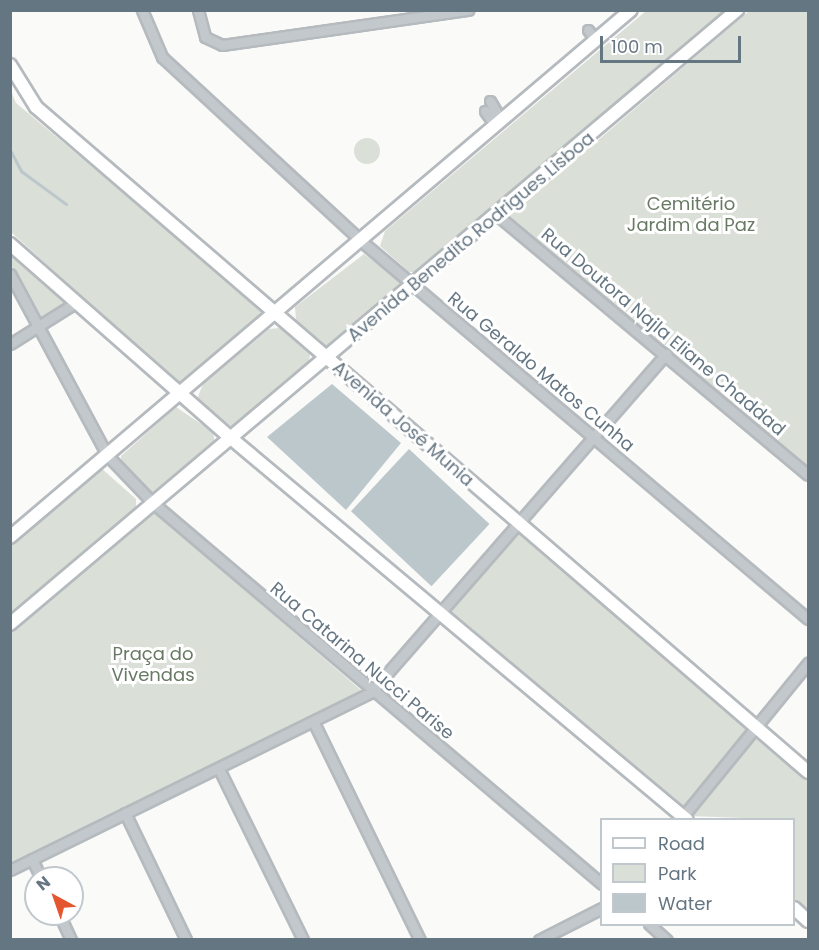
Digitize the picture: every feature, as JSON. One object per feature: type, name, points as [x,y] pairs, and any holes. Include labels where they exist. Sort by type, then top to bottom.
[{"type":"main road","points":[[10,537],[631,10]]},
{"type":"main road","name":"Avenida Benedito Rodrigues Lisboa","points":[[10,624],[328,359],[737,10]]},
{"type":"main road","name":"Avenida José Munia","points":[[10,65],[36,107],[808,772]]},
{"type":"main road","points":[[10,244],[232,439],[683,818]]},
{"type":"main road","points":[[795,909],[808,921]]},
{"type":"street","name":"Rua Geraldo Matos Cunha","points":[[142,10],[162,57],[360,240],[808,618]]},
{"type":"street","points":[[198,10],[205,37],[222,45],[469,10]]},
{"type":"street","points":[[588,30],[596,40]]},
{"type":"street","points":[[490,101],[498,123]]},
{"type":"street","points":[[485,111],[498,123]]},
{"type":"street","name":"Rua Doutora Najla Eliane Chaddad","points":[[497,215],[808,475]]},
{"type":"street","name":"Rua Catarina Nucci Parise","points":[[10,274],[107,455],[153,503],[371,692],[600,882]]},
{"type":"street","points":[[10,344],[75,303]]},
{"type":"street","points":[[10,870],[314,723],[371,692],[666,354]]},
{"type":"street","points":[[683,818],[755,725],[808,663]]},
{"type":"street","points":[[314,723],[420,939]]},
{"type":"street","points":[[219,769],[303,939]]},
{"type":"street","points":[[125,813],[186,939]]},
{"type":"street","points":[[32,859],[35,866]]},
{"type":"street","points":[[539,939],[600,909]]},
{"type":"street","points":[[651,926],[666,939]]},
{"type":"green space","points":[[646,11],[731,11],[420,272],[409,272],[380,246],[385,231]]},
{"type":"green space","name":"Cemitério Jardim da Paz","points":[[749,11],[808,11],[808,469],[507,218]]},
{"type":"green space","points":[[10,89],[16,103],[267,313],[180,386],[11,232]]},
{"type":"green space","points":[[367,138],[376,142],[380,151],[376,160],[367,164],[358,160],[354,151],[358,142]]},
{"type":"green space","points":[[10,251],[66,303],[40,320],[11,265]]},
{"type":"green space","points":[[364,254],[400,280],[402,289],[335,345],[326,346],[296,320],[295,307]]},
{"type":"green space","points":[[280,328],[310,354],[308,369],[232,427],[197,399],[203,384],[269,329]]},
{"type":"green space","points":[[176,407],[213,432],[215,444],[153,493],[122,467],[121,456]]},
{"type":"green space","points":[[101,468],[136,499],[136,514],[11,619],[11,544]]},
{"type":"green space","name":"Praça do Vivendas","points":[[154,512],[363,692],[11,864],[11,632]]},
{"type":"green space","points":[[520,530],[752,725],[680,811],[448,616]]},
{"type":"green space","points":[[757,732],[808,779],[808,915],[795,904],[795,818],[690,816]]},
{"type":"water","points":[[332,384],[401,443],[346,510],[267,437]]},
{"type":"water","points":[[409,449],[489,524],[431,586],[351,511]]},
{"type":"waterway","points":[[10,150],[21,171],[66,204]]}]
